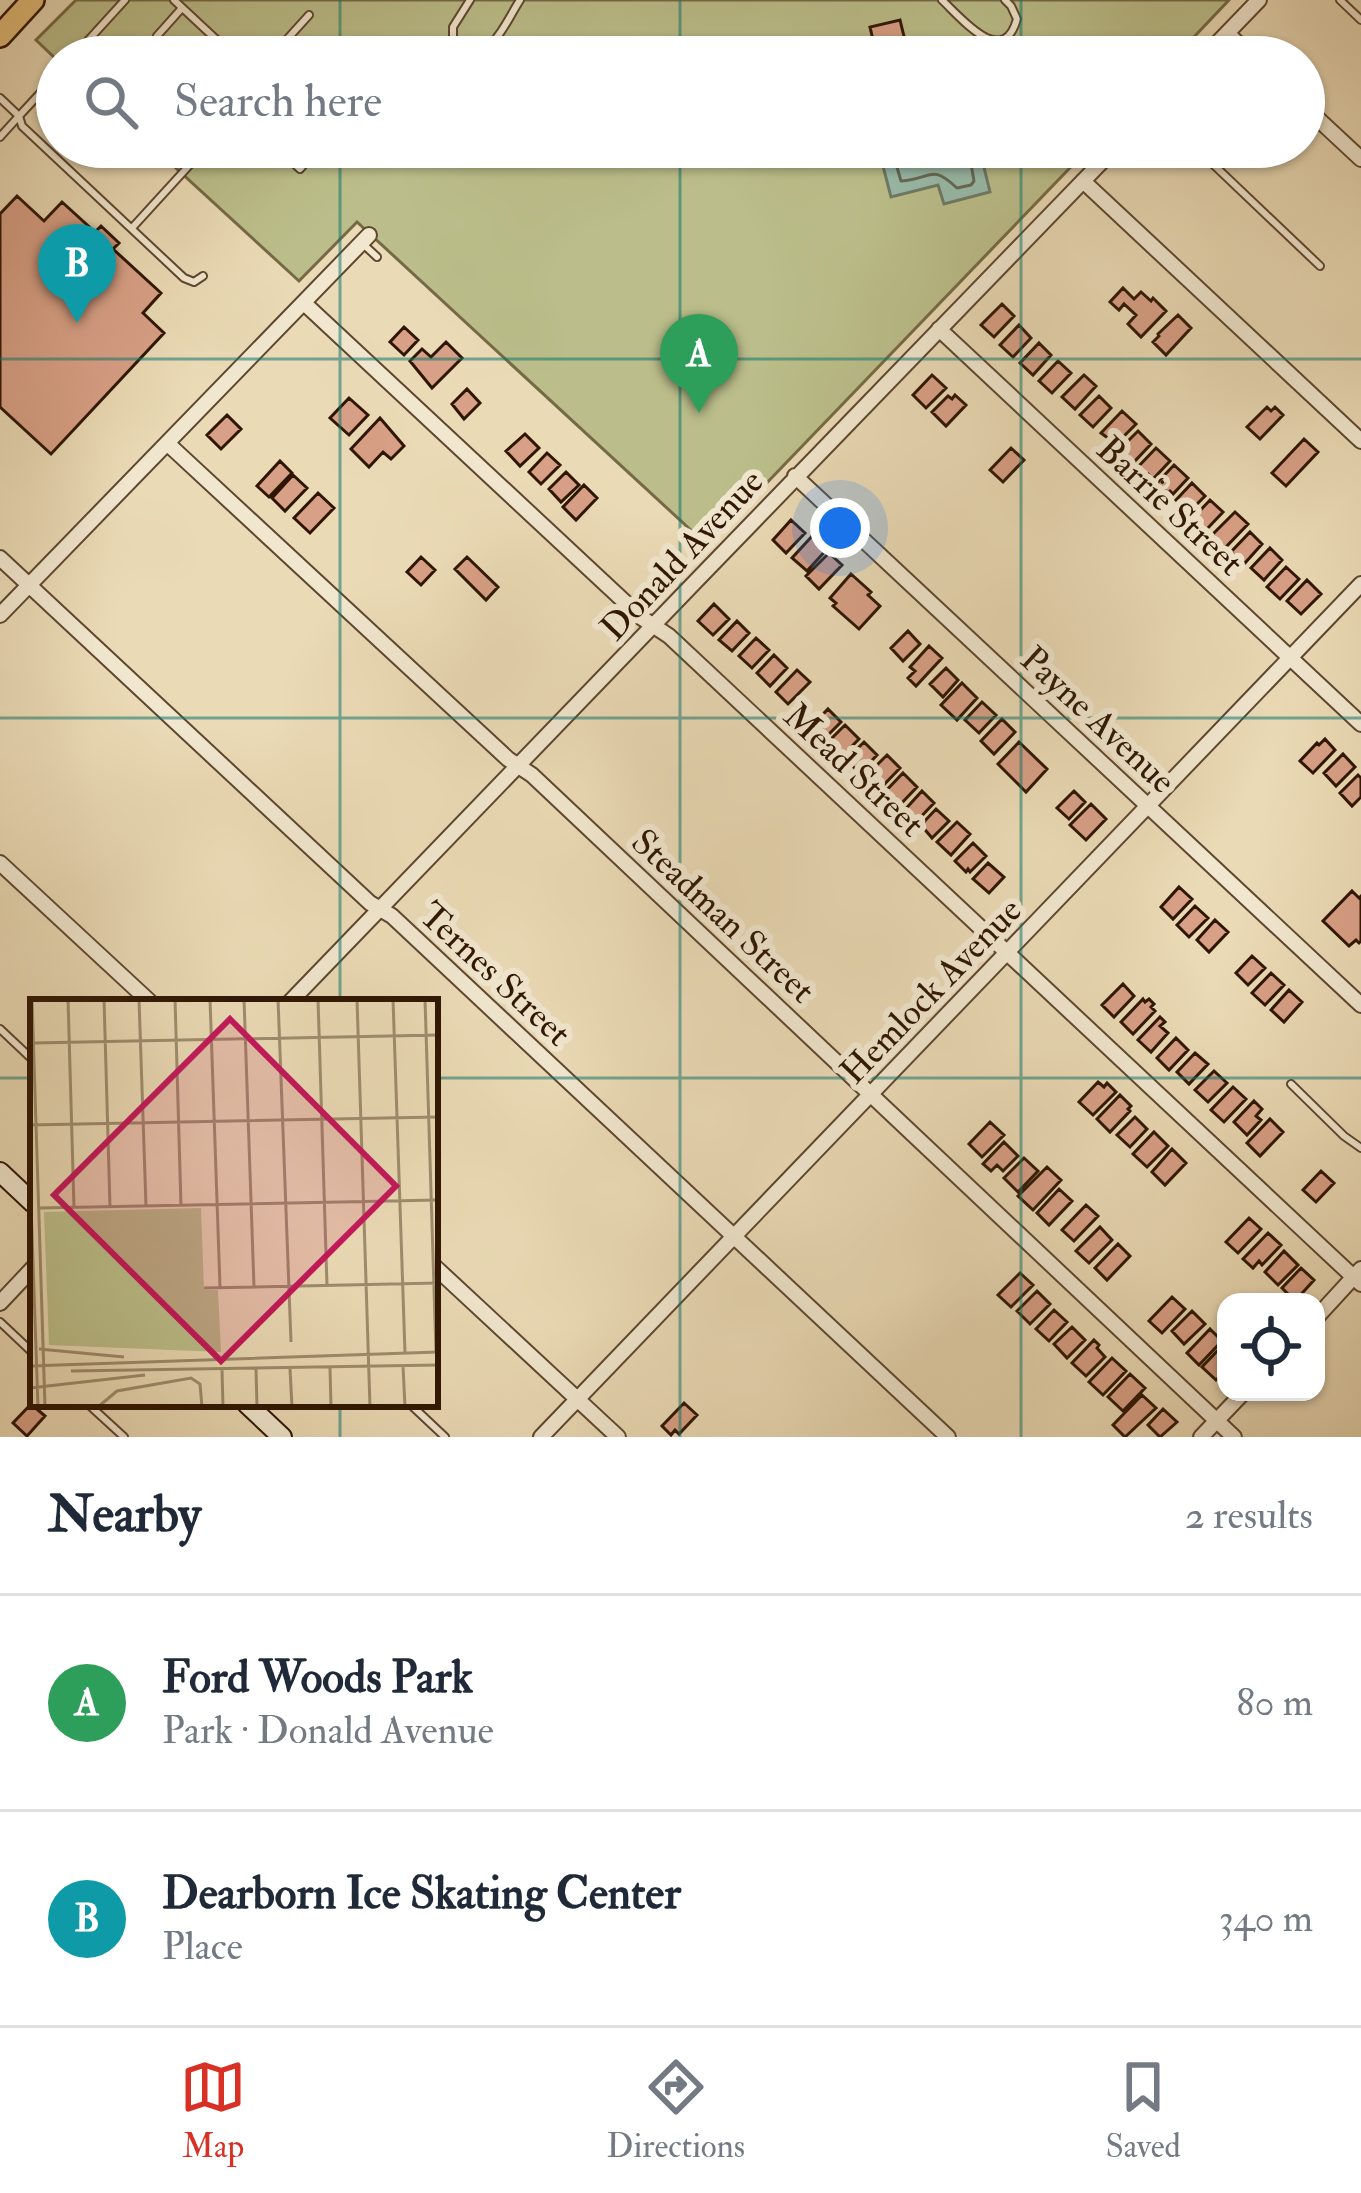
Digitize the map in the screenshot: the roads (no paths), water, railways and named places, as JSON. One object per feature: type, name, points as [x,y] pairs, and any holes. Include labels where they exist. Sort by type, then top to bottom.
[{"type":"main road","points":[[0,22],[16,0]]},
{"type":"main road","points":[[0,36],[33,0]]},
{"type":"street","points":[[1224,36],[1259,0]]},
{"type":"street","points":[[1227,33],[1230,36]]},
{"type":"street","points":[[1325,126],[1361,160]]},
{"type":"street","name":"Donald Avenue","points":[[293,999],[1096,168]]},
{"type":"street","points":[[1083,181],[1361,441]]},
{"type":"street","points":[[0,615],[365,239]]},
{"type":"street","name":"Mead Street","points":[[304,303],[1358,1277]]},
{"type":"street","name":"Barrie Street","points":[[939,329],[1361,724]]},
{"type":"street","name":"Steadman Street","points":[[167,443],[508,759],[549,791],[1234,1437]]},
{"type":"street","name":"Payne Avenue","points":[[796,476],[1361,1005]]},
{"type":"street","name":"Ternes Street","points":[[0,558],[370,903],[392,916],[948,1437]]},
{"type":"street","name":"Hemlock Avenue","points":[[541,1437],[1361,584]]},
{"type":"street","points":[[0,863],[147,999]]},
{"type":"street","points":[[0,1172],[30,1200]]},
{"type":"street","points":[[438,1270],[617,1437]]},
{"type":"street","points":[[0,1303],[30,1271]]},
{"type":"street","points":[[1325,1309],[1358,1277]]},
{"type":"street","points":[[1201,1437],[1235,1401]]},
{"type":"street","points":[[250,1407],[282,1437]]},
{"type":"lane","points":[[93,36],[125,0]]},
{"type":"lane","points":[[174,0],[212,36]]},
{"type":"lane","points":[[453,36],[453,27],[470,0]]},
{"type":"lane","points":[[497,36],[520,0]]},
{"type":"lane","points":[[943,0],[982,36]]},
{"type":"lane","points":[[1005,0],[1018,19],[1010,36]]},
{"type":"lane","points":[[1340,0],[1361,20]]},
{"type":"lane","points":[[157,36],[182,8]]},
{"type":"lane","points":[[290,36],[309,15]]},
{"type":"lane","points":[[0,98],[20,116],[36,142]]},
{"type":"lane","points":[[0,137],[36,98]]},
{"type":"lane","points":[[64,168],[184,278],[194,282],[203,276]]},
{"type":"lane","points":[[131,230],[187,168]]},
{"type":"lane","points":[[1217,168],[1320,266]]},
{"type":"lane","points":[[365,239],[377,257]]},
{"type":"lane","points":[[0,1029],[30,1057]]},
{"type":"lane","points":[[1291,1084],[1361,1148]]},
{"type":"lane","points":[[0,1322],[30,1350]]},
{"type":"lane","points":[[91,1407],[124,1437]]},
{"type":"lane","points":[[413,1407],[445,1437]]},
{"type":"water","points":[[883,168],[984,168],[990,192],[944,204],[938,185],[891,197]]},
{"type":"place","name":"Dearborn Ice Skating Center","points":[[77,323]]},
{"type":"place","name":"Ford Woods Park","points":[[699,413]]}]
